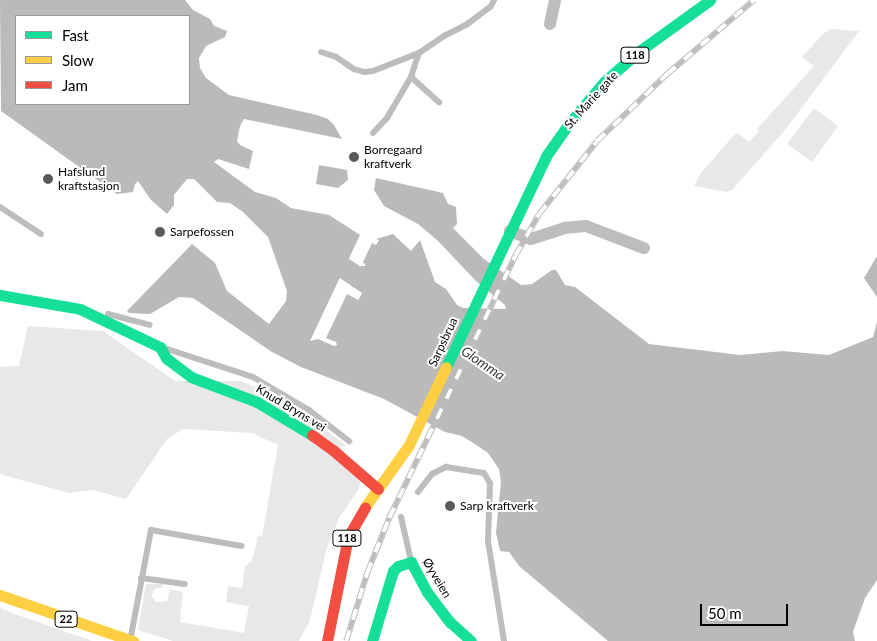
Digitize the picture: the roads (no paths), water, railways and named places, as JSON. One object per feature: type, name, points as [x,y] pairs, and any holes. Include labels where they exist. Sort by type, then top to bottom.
[{"type":"main road","name":"St. Marie gate","points":[[502,250],[523,202],[558,138],[587,101],[623,65],[710,0]]},
{"type":"main road","name":"Sarpsbrua","points":[[378,490],[409,445],[502,250]]},
{"type":"main road","points":[[0,295],[67,306],[97,316],[109,324],[160,347]]},
{"type":"main road","name":"Knud Bryns vei","points":[[160,347],[166,358],[191,377],[258,402],[297,425],[334,451],[378,490]]},
{"type":"main road","name":"118","points":[[327,641],[348,537],[360,514],[378,490]]},
{"type":"main road","points":[[372,641],[393,571],[398,566],[411,562]]},
{"type":"main road","name":"Øyveien","points":[[411,562],[427,592],[450,622],[470,641]]},
{"type":"main road","name":"22","points":[[0,595],[132,641]]},
{"type":"main road","name":"118","points":[[318,628],[335,595]]},
{"type":"street","points":[[550,24],[555,0]]},
{"type":"street","points":[[510,231],[531,239],[564,228],[586,226],[644,248]]},
{"type":"lane","points":[[320,52],[336,57],[354,69],[364,72],[373,71],[419,53],[446,35],[466,25],[491,6],[494,0]]},
{"type":"lane","points":[[373,133],[387,118],[410,77],[419,53]]},
{"type":"lane","points":[[410,77],[439,102]]},
{"type":"lane","points":[[0,207],[41,234]]},
{"type":"lane","points":[[97,316],[102,314],[112,315],[150,325]]},
{"type":"lane","points":[[160,347],[253,377],[309,410],[350,441]]},
{"type":"lane","points":[[418,492],[432,474],[446,467],[484,473],[490,483],[488,541],[504,641]]},
{"type":"lane","name":"Øyveien","points":[[401,517],[411,562]]},
{"type":"lane","points":[[132,641],[141,578],[151,530],[242,546]]},
{"type":"lane","points":[[141,578],[185,584]]},
{"type":"water","points":[[0,0],[185,0],[193,10],[210,19],[214,26],[227,31],[225,37],[206,46],[199,58],[200,68],[206,78],[229,95],[317,115],[328,119],[334,125],[342,139],[244,119],[240,126],[237,141],[240,145],[253,151],[249,169],[218,159],[214,162],[255,192],[276,198],[291,208],[329,215],[360,235],[310,341],[318,339],[334,346],[337,345],[336,342],[326,338],[347,294],[358,300],[363,292],[351,286],[361,266],[366,266],[363,262],[372,243],[376,245],[379,240],[376,239],[393,234],[411,251],[420,240],[435,282],[446,289],[457,305],[463,308],[506,309],[505,305],[476,281],[438,241],[418,224],[384,206],[374,190],[376,178],[443,193],[448,204],[456,207],[457,224],[453,228],[484,259],[521,285],[532,284],[552,270],[556,270],[565,285],[575,287],[649,344],[740,355],[782,351],[829,355],[873,337],[877,322],[877,580],[865,598],[853,632],[855,641],[608,641],[519,566],[509,552],[500,551],[496,533],[501,481],[499,469],[488,453],[475,444],[462,436],[445,432],[384,399],[301,367],[272,352],[193,298],[179,297],[150,314],[129,313],[127,311],[192,244],[215,263],[227,291],[269,324],[286,301],[287,291],[268,237],[243,212],[230,203],[217,202],[194,179],[187,179],[174,195],[174,205],[167,214],[151,200],[138,181],[133,192],[117,194],[1,111]]},
{"type":"water","points":[[319,165],[347,170],[348,180],[338,188],[316,184]]},
{"type":"water","points":[[877,256],[877,297],[864,278]]},
{"type":"waterway","name":"Glomma","points":[[320,252],[380,292]]},
{"type":"railway","points":[[346,641],[367,573],[389,518],[515,256],[539,214],[597,141],[667,74],[754,0]]},
{"type":"place","name":"Borregaard kraftverk","points":[[354,157]]},
{"type":"place","name":"Hafslund kraftstasjon","points":[[48,179]]},
{"type":"place","name":"Sarpefossen","points":[[160,232]]},
{"type":"place","name":"Sarp kraftverk","points":[[450,506]]}]
